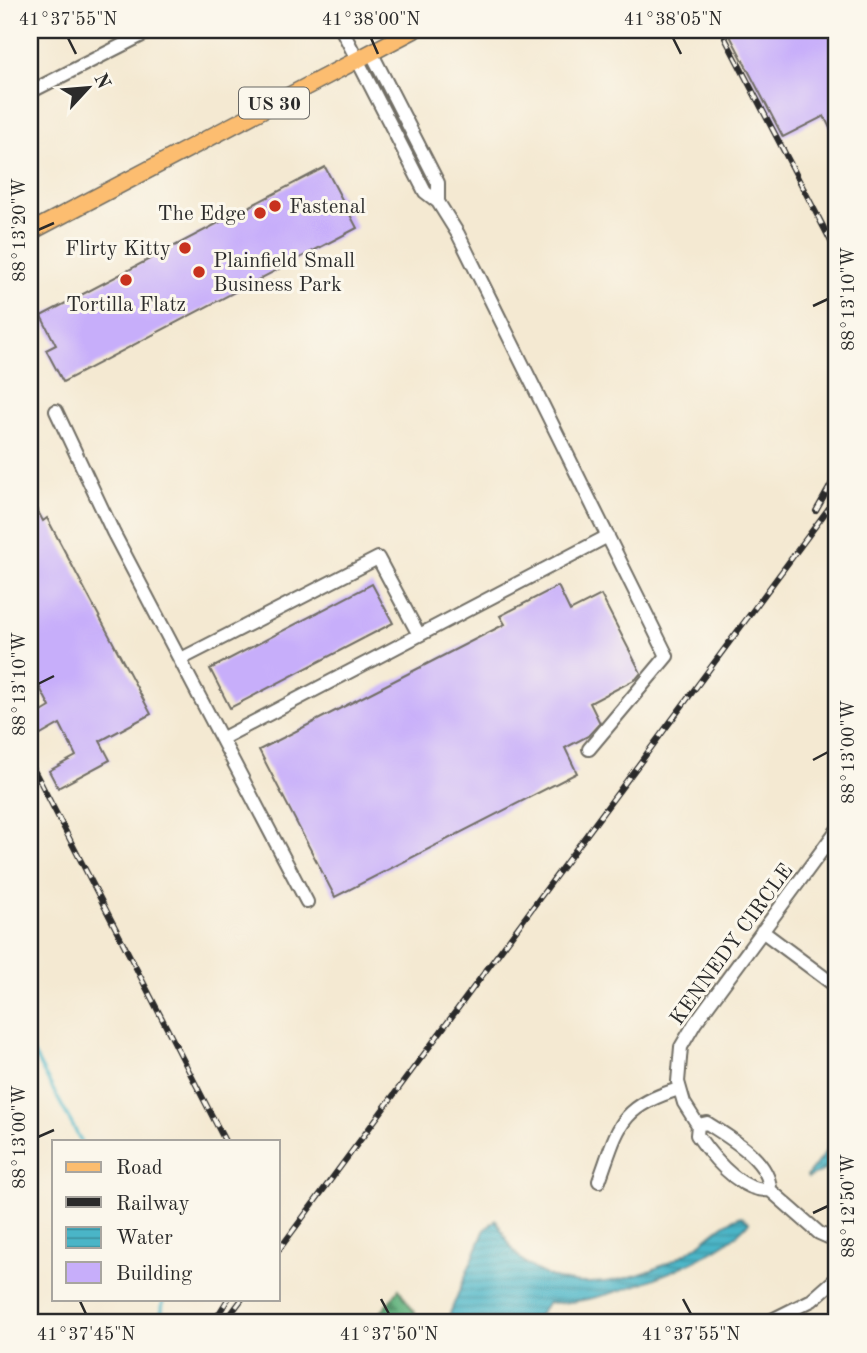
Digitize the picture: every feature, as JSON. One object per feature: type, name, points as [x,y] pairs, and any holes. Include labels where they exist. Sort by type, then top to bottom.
[{"type":"main road","name":"US 30","points":[[30,232],[414,30]]},
{"type":"street","points":[[30,92],[126,36],[152,30]]},
{"type":"street","points":[[342,30],[364,55],[425,192],[438,202],[458,234],[667,656],[589,749]]},
{"type":"street","points":[[56,411],[113,532],[307,902]]},
{"type":"street","points":[[223,738],[608,536]]},
{"type":"street","points":[[181,659],[378,558],[419,635]]},
{"type":"street","name":"KENNEDY CIRCLE","points":[[771,1190],[758,1192],[726,1168],[697,1135],[698,1125],[680,1089],[678,1059],[687,1035],[837,831]]},
{"type":"street","points":[[762,931],[837,987]]},
{"type":"street","points":[[599,1181],[619,1124],[649,1099],[680,1089]]},
{"type":"street","name":"KENNEDY CIRCLE","points":[[698,1125],[707,1123],[752,1157],[770,1179],[771,1190],[812,1227],[837,1241]]},
{"type":"street","points":[[766,1323],[812,1300],[837,1278]]},
{"type":"green space","points":[[399,1289],[421,1323],[373,1323]]},
{"type":"water","points":[[837,1137],[837,1164],[808,1178],[807,1176]]},
{"type":"water","points":[[741,1216],[749,1222],[735,1236],[686,1265],[594,1298],[548,1302],[533,1323],[446,1323],[485,1229],[496,1220],[522,1260],[541,1273],[561,1280],[583,1283],[627,1278],[649,1271],[688,1252]]},
{"type":"building","points":[[727,30],[837,30],[837,142],[824,116],[783,137]]},
{"type":"building","name":"Plainfield Small Business Park","points":[[325,167],[357,228],[63,382],[46,350],[56,345],[41,316]]},
{"type":"building","points":[[30,496],[43,521],[47,518],[151,714],[100,741],[110,760],[58,788],[49,771],[76,756],[60,724],[30,741],[30,719],[50,707],[30,669]]},
{"type":"building","points":[[372,584],[393,623],[230,708],[210,669]]},
{"type":"building","points":[[558,586],[570,611],[601,595],[641,673],[636,679],[590,703],[600,723],[588,736],[565,748],[577,773],[335,897],[259,750],[505,624],[500,616]]},
{"type":"waterway","points":[[30,1047],[80,1140]]},
{"type":"waterway","points":[[154,1323],[162,1311],[163,1300]]},
{"type":"railway","points":[[725,38],[837,253]]},
{"type":"railway","points":[[816,511],[837,474]]},
{"type":"railway","points":[[280,1248],[837,497]]},
{"type":"railway","points":[[30,762],[224,1140]]},
{"type":"railway","points":[[213,1323],[227,1300]]},
{"type":"railway","points":[[224,1323],[241,1300]]},
{"type":"place","name":"Fastenal","points":[[275,206]]},
{"type":"place","name":"The Edge","points":[[260,213]]},
{"type":"place","name":"Flirty Kitty","points":[[185,248]]},
{"type":"place","name":"Plainfield Small Business Park","points":[[199,272]]},
{"type":"place","name":"Tortilla Flatz","points":[[126,280]]}]
